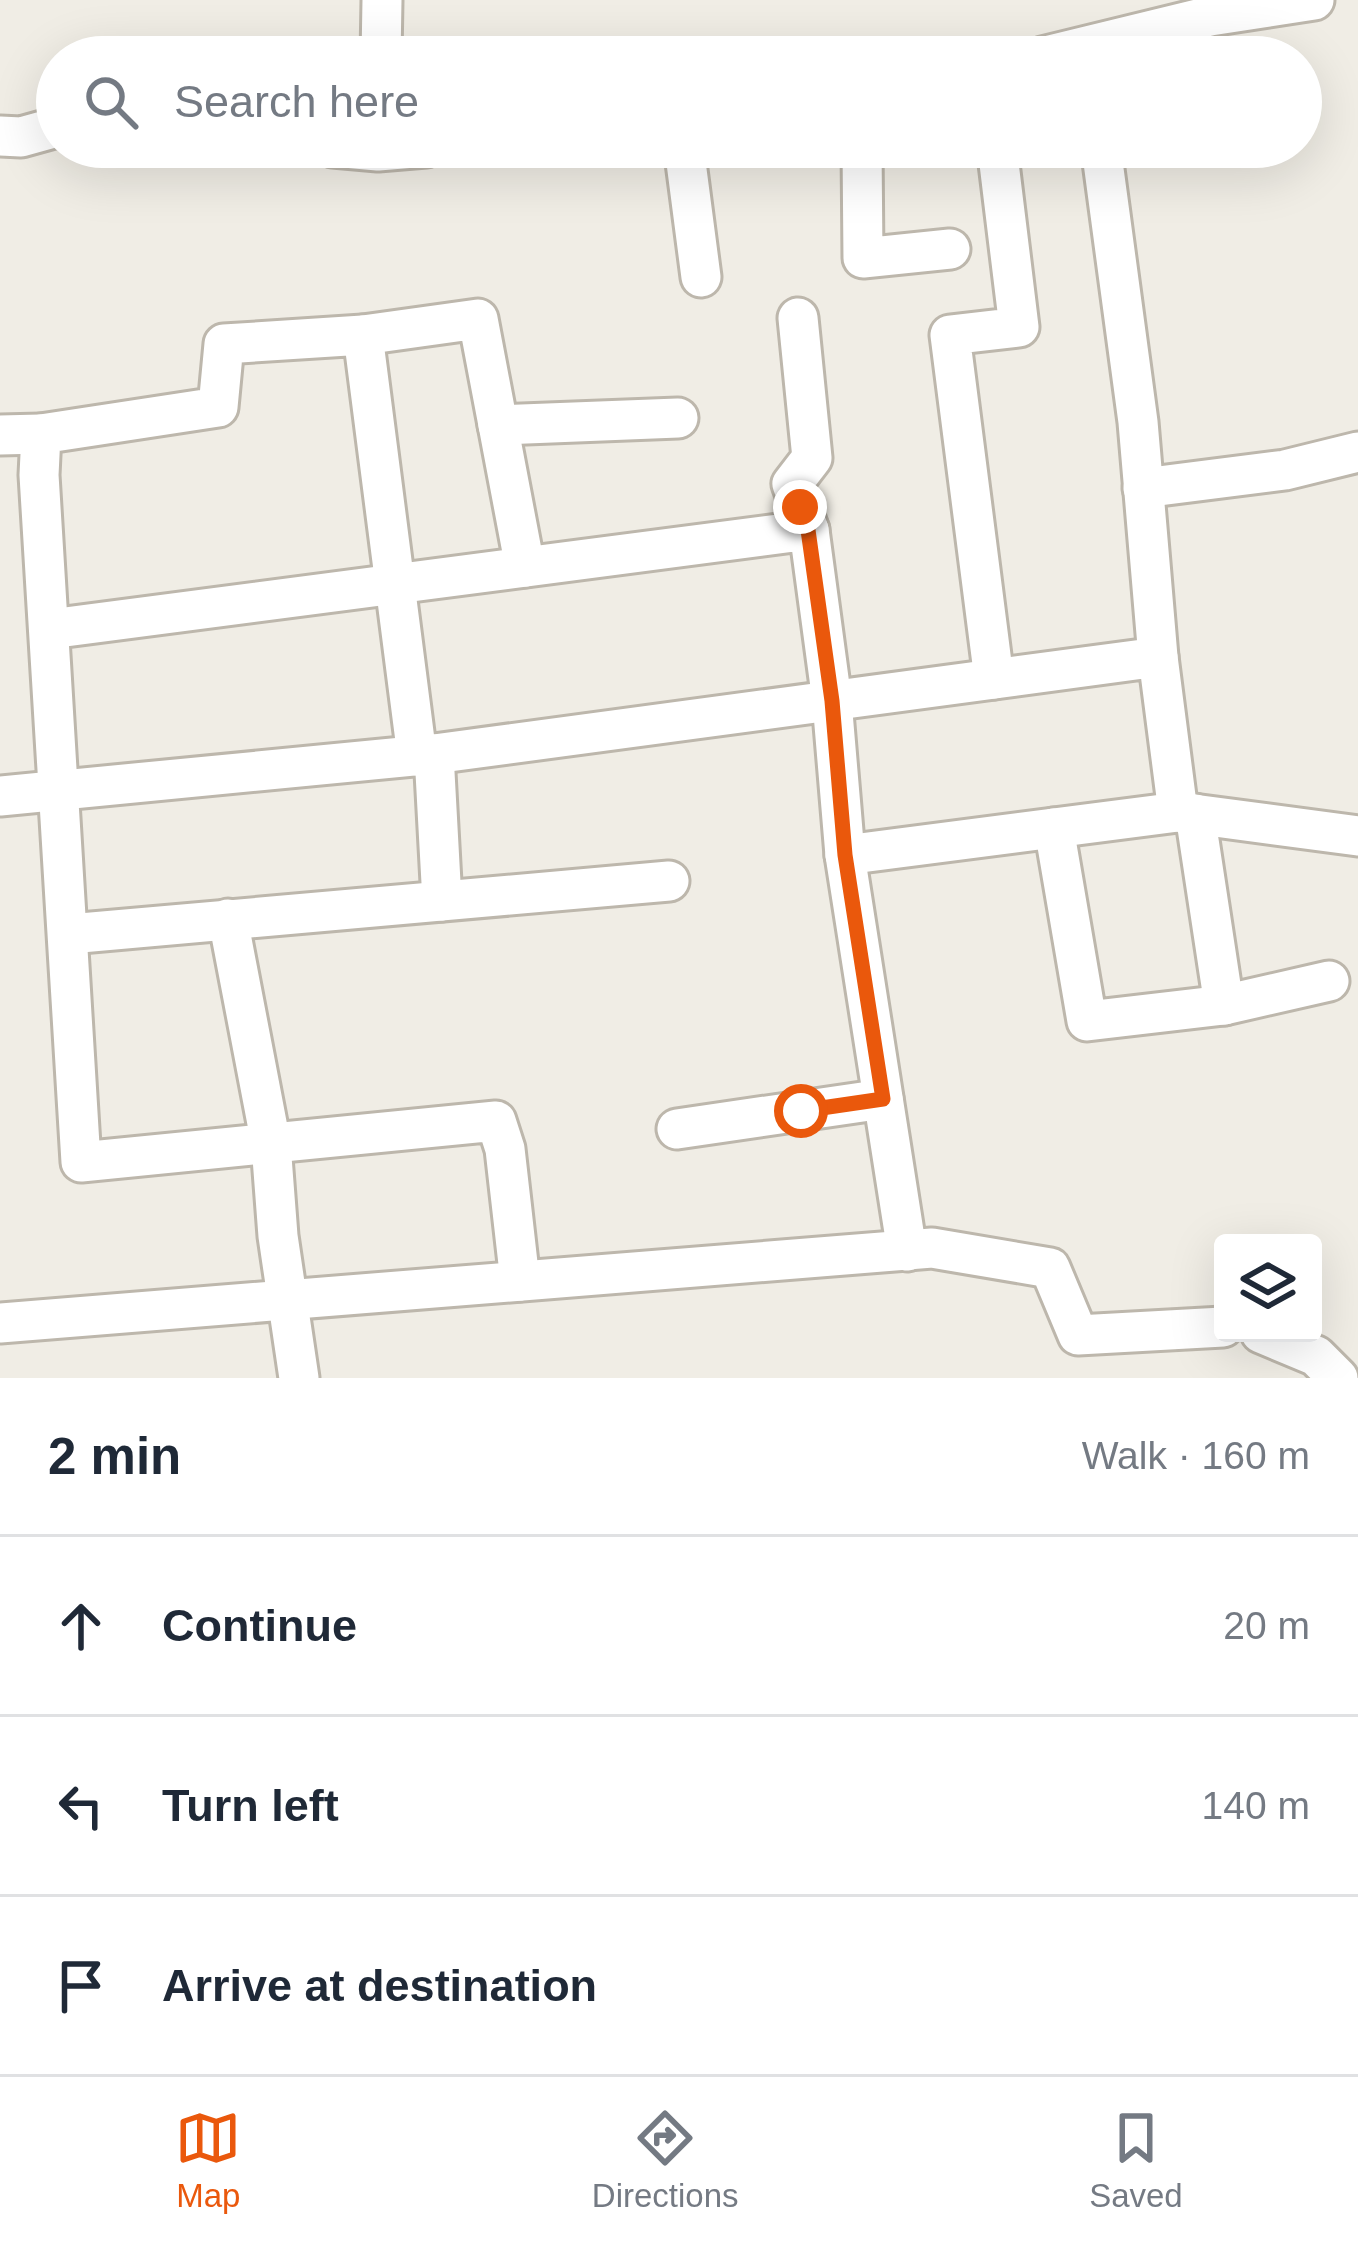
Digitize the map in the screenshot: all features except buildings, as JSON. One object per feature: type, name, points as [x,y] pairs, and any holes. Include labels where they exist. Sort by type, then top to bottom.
[{"type":"street","points":[[381,36],[382,0]]},
{"type":"street","points":[[1141,36],[1210,16],[1314,0]]},
{"type":"street","points":[[0,136],[36,133]]},
{"type":"street","points":[[687,168],[701,277]]},
{"type":"street","points":[[862,168],[863,258],[950,249]]},
{"type":"street","points":[[994,679],[950,335],[1019,327],[1000,168]]},
{"type":"street","points":[[1104,168],[1143,488],[1158,657],[1224,1005]]},
{"type":"street","points":[[798,318],[812,458],[792,484],[808,530],[832,701],[845,855],[907,1250]]},
{"type":"street","points":[[0,435],[41,434],[218,407],[224,344],[363,335],[478,319],[525,567]]},
{"type":"street","points":[[363,335],[395,584],[426,755],[442,901]]},
{"type":"street","points":[[498,425],[678,418]]},
{"type":"street","points":[[41,434],[39,475],[81,1162],[496,1121],[505,1149],[520,1282]]},
{"type":"street","points":[[1143,488],[1285,470],[1358,452]]},
{"type":"street","points":[[50,629],[808,530]]},
{"type":"street","points":[[0,796],[426,755],[1158,657]]},
{"type":"street","points":[[845,855],[1186,813],[1358,836]]},
{"type":"street","points":[[1054,828],[1087,1022],[1224,1005],[1329,981]]},
{"type":"street","points":[[69,934],[670,881]]},
{"type":"street","points":[[228,920],[272,1144],[286,1300],[299,1378]]},
{"type":"street","points":[[677,1130],[883,1099]]},
{"type":"street","points":[[0,1323],[932,1248],[1050,1268],[1078,1335],[1214,1327]]},
{"type":"street","points":[[1283,1342],[1316,1356],[1338,1378]]},
{"type":"route","points":[[800,507],[808,530],[832,701],[845,855],[883,1099],[801,1111]]}]
